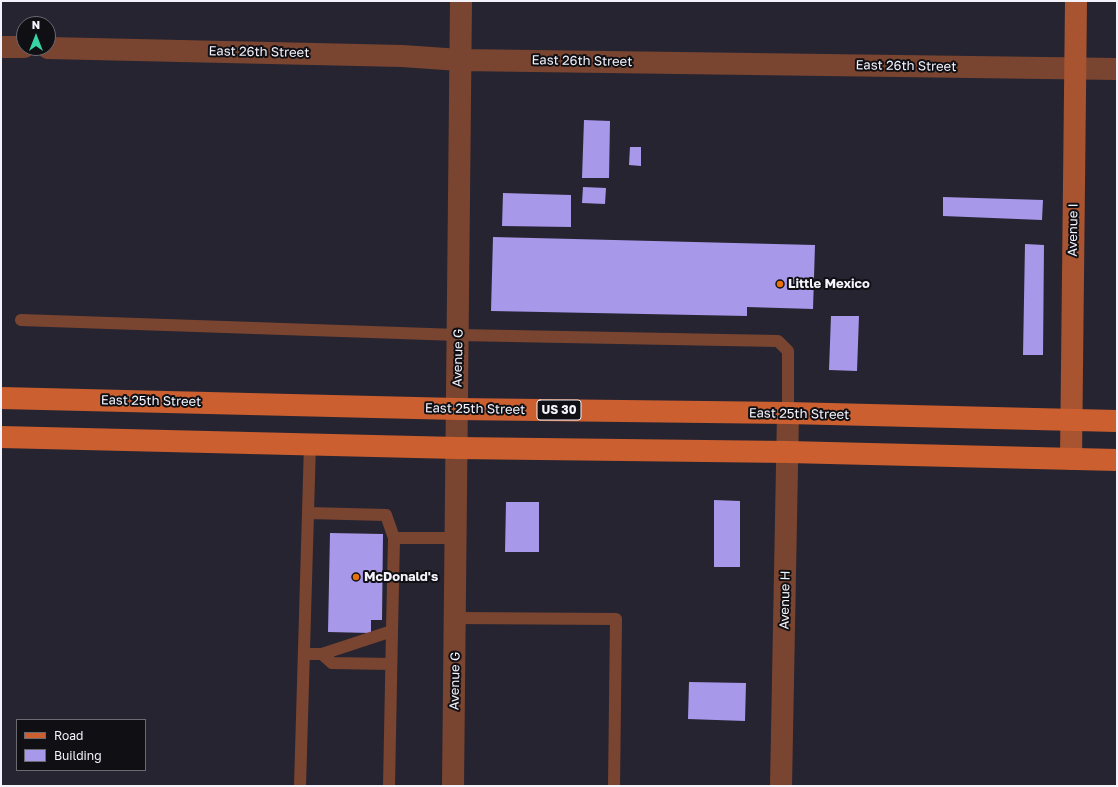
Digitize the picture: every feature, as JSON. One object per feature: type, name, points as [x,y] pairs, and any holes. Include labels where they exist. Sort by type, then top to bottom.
[{"type":"main road","name":"East 25th Street","points":[[1,398],[457,409],[788,413],[1117,421]]},
{"type":"main road","points":[[1,437],[457,448],[788,452],[1117,460]]},
{"type":"street","name":"Avenue G","points":[[454,786],[461,1]]},
{"type":"street","name":"Avenue I","points":[[1071,459],[1076,1]]},
{"type":"street","points":[[1,47],[16,47]]},
{"type":"street","name":"East 26th Street","points":[[56,48],[402,56],[460,60],[1117,69]]},
{"type":"street","name":"Avenue H","points":[[781,786],[788,413]]},
{"type":"lane","points":[[21,320],[458,334],[778,341],[788,351],[788,413]]},
{"type":"lane","points":[[300,786],[310,444]]},
{"type":"lane","points":[[308,513],[386,515],[394,538],[389,786]]},
{"type":"lane","points":[[394,538],[456,538]]},
{"type":"lane","points":[[456,618],[616,619],[614,786]]},
{"type":"lane","points":[[304,654],[322,654],[392,631]]},
{"type":"lane","points":[[322,654],[332,663],[392,664]]},
{"type":"building","points":[[584,120],[610,121],[609,178],[582,178]]},
{"type":"building","points":[[630,147],[641,147],[641,166],[629,165]]},
{"type":"building","points":[[583,187],[606,188],[605,204],[582,203]]},
{"type":"building","points":[[503,193],[571,195],[571,227],[502,226]]},
{"type":"building","points":[[943,197],[1043,200],[1042,220],[943,216]]},
{"type":"building","points":[[493,237],[815,245],[813,309],[747,307],[747,316],[491,311]]},
{"type":"building","points":[[1025,244],[1044,245],[1043,355],[1023,355]]},
{"type":"building","points":[[831,316],[859,316],[857,371],[829,370]]},
{"type":"building","points":[[714,500],[740,501],[740,567],[714,567]]},
{"type":"building","points":[[506,502],[539,502],[539,552],[505,552]]},
{"type":"building","name":"McDonald's","points":[[330,533],[383,534],[382,620],[371,620],[371,633],[328,632]]},
{"type":"building","points":[[689,682],[746,683],[745,721],[688,719]]},
{"type":"place","name":"Little Mexico","points":[[780,284]]},
{"type":"place","name":"McDonald's","points":[[356,577]]}]
